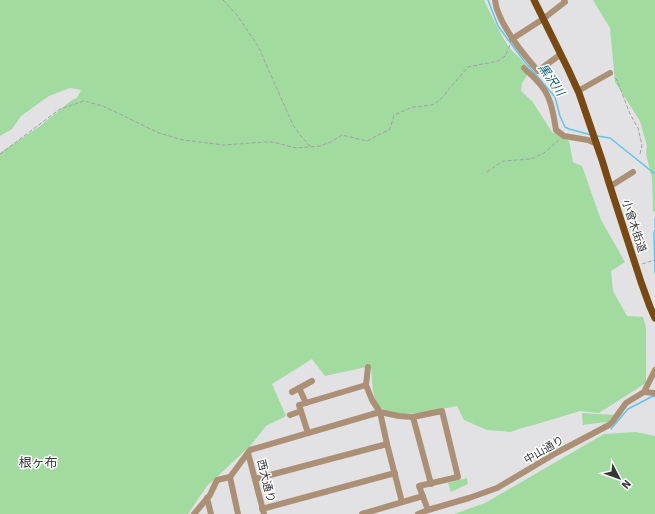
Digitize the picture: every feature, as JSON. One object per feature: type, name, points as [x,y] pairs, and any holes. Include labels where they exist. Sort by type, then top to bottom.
[{"type":"main road","points":[[534,0],[578,91]]},
{"type":"main road","name":"小曾木街道","points":[[578,91],[593,132],[635,266],[655,318]]},
{"type":"street","points":[[495,0],[497,11],[512,39],[538,71],[561,54]]},
{"type":"street","points":[[512,39],[543,19],[565,2],[564,0]]},
{"type":"street","points":[[524,68],[538,82],[548,96],[552,107],[556,130],[564,136],[596,142]]},
{"type":"street","points":[[578,91],[610,73]]},
{"type":"street","points":[[610,186],[633,172]]},
{"type":"street","points":[[368,368],[366,385],[372,400],[380,412],[402,502]]},
{"type":"street","points":[[655,370],[644,392],[655,393]]},
{"type":"street","points":[[292,392],[312,381]]},
{"type":"street","points":[[308,433],[299,405],[366,385]]},
{"type":"street","points":[[299,388],[306,403]]},
{"type":"street","name":"中山通り","points":[[418,514],[497,488],[556,453],[609,425],[626,403],[644,392]]},
{"type":"street","points":[[290,415],[301,411]]},
{"type":"street","points":[[194,514],[210,495],[217,480],[230,477],[250,450],[380,412],[413,417],[442,411],[458,477],[419,486],[428,510]]},
{"type":"street","points":[[413,417],[431,484]]},
{"type":"street","points":[[255,479],[387,444]]},
{"type":"street","name":"西大通り","points":[[248,453],[263,511]]},
{"type":"street","points":[[263,511],[395,474]]},
{"type":"street","points":[[230,477],[238,514]]},
{"type":"street","points":[[362,514],[423,496]]},
{"type":"street","points":[[207,498],[211,514]]},
{"type":"path","points":[[223,0],[237,16],[258,46],[293,125],[311,146]]},
{"type":"path","points":[[0,154],[60,109],[84,101],[103,106],[159,133],[183,140],[224,146],[273,142],[296,148],[320,146],[331,142],[342,135],[367,141],[390,129],[394,115],[413,107],[432,105],[437,102],[444,96],[468,67],[498,62],[505,56],[509,46]]},
{"type":"path","points":[[610,73],[617,80],[630,114],[638,128],[642,145],[640,154]]},
{"type":"path","points":[[487,172],[503,161],[531,159],[544,153],[564,136]]},
{"type":"path","points":[[635,266],[655,260]]},
{"type":"green space","points":[[0,0],[484,0],[506,43],[530,71],[522,83],[521,91],[532,101],[552,132],[569,141],[573,162],[582,166],[601,220],[625,262],[611,271],[613,291],[627,316],[643,317],[646,327],[646,383],[599,413],[580,411],[510,432],[487,430],[464,420],[457,406],[411,413],[394,412],[380,408],[375,400],[371,366],[325,376],[312,359],[272,384],[286,416],[266,426],[251,445],[207,486],[188,514],[0,514],[0,153],[40,126],[72,100],[77,98],[81,90],[70,88],[49,96],[21,116],[12,129],[0,136]]},
{"type":"green space","points":[[593,0],[655,0],[655,211],[653,212],[652,178],[646,154],[647,146],[640,121],[615,82],[610,28]]},
{"type":"green space","points":[[582,413],[614,415],[608,422],[583,425]]},
{"type":"green space","points":[[636,432],[655,436],[655,514],[454,514],[485,503],[604,434]]},
{"type":"green space","points":[[467,478],[468,484],[451,492],[448,483]]},
{"type":"waterway","name":"黒沢川","points":[[488,0],[498,26],[524,61],[555,97],[560,116],[565,127],[591,135]]},
{"type":"waterway","name":"黒沢川","points":[[597,136],[610,138],[655,174]]},
{"type":"waterway","name":"黒沢川","points":[[655,219],[655,227]]},
{"type":"waterway","name":"黒沢川","points":[[655,230],[655,273]]},
{"type":"waterway","points":[[611,429],[628,409],[653,396],[655,397]]},
{"type":"district","name":"根ヶ布","points":[[38,463]]}]
